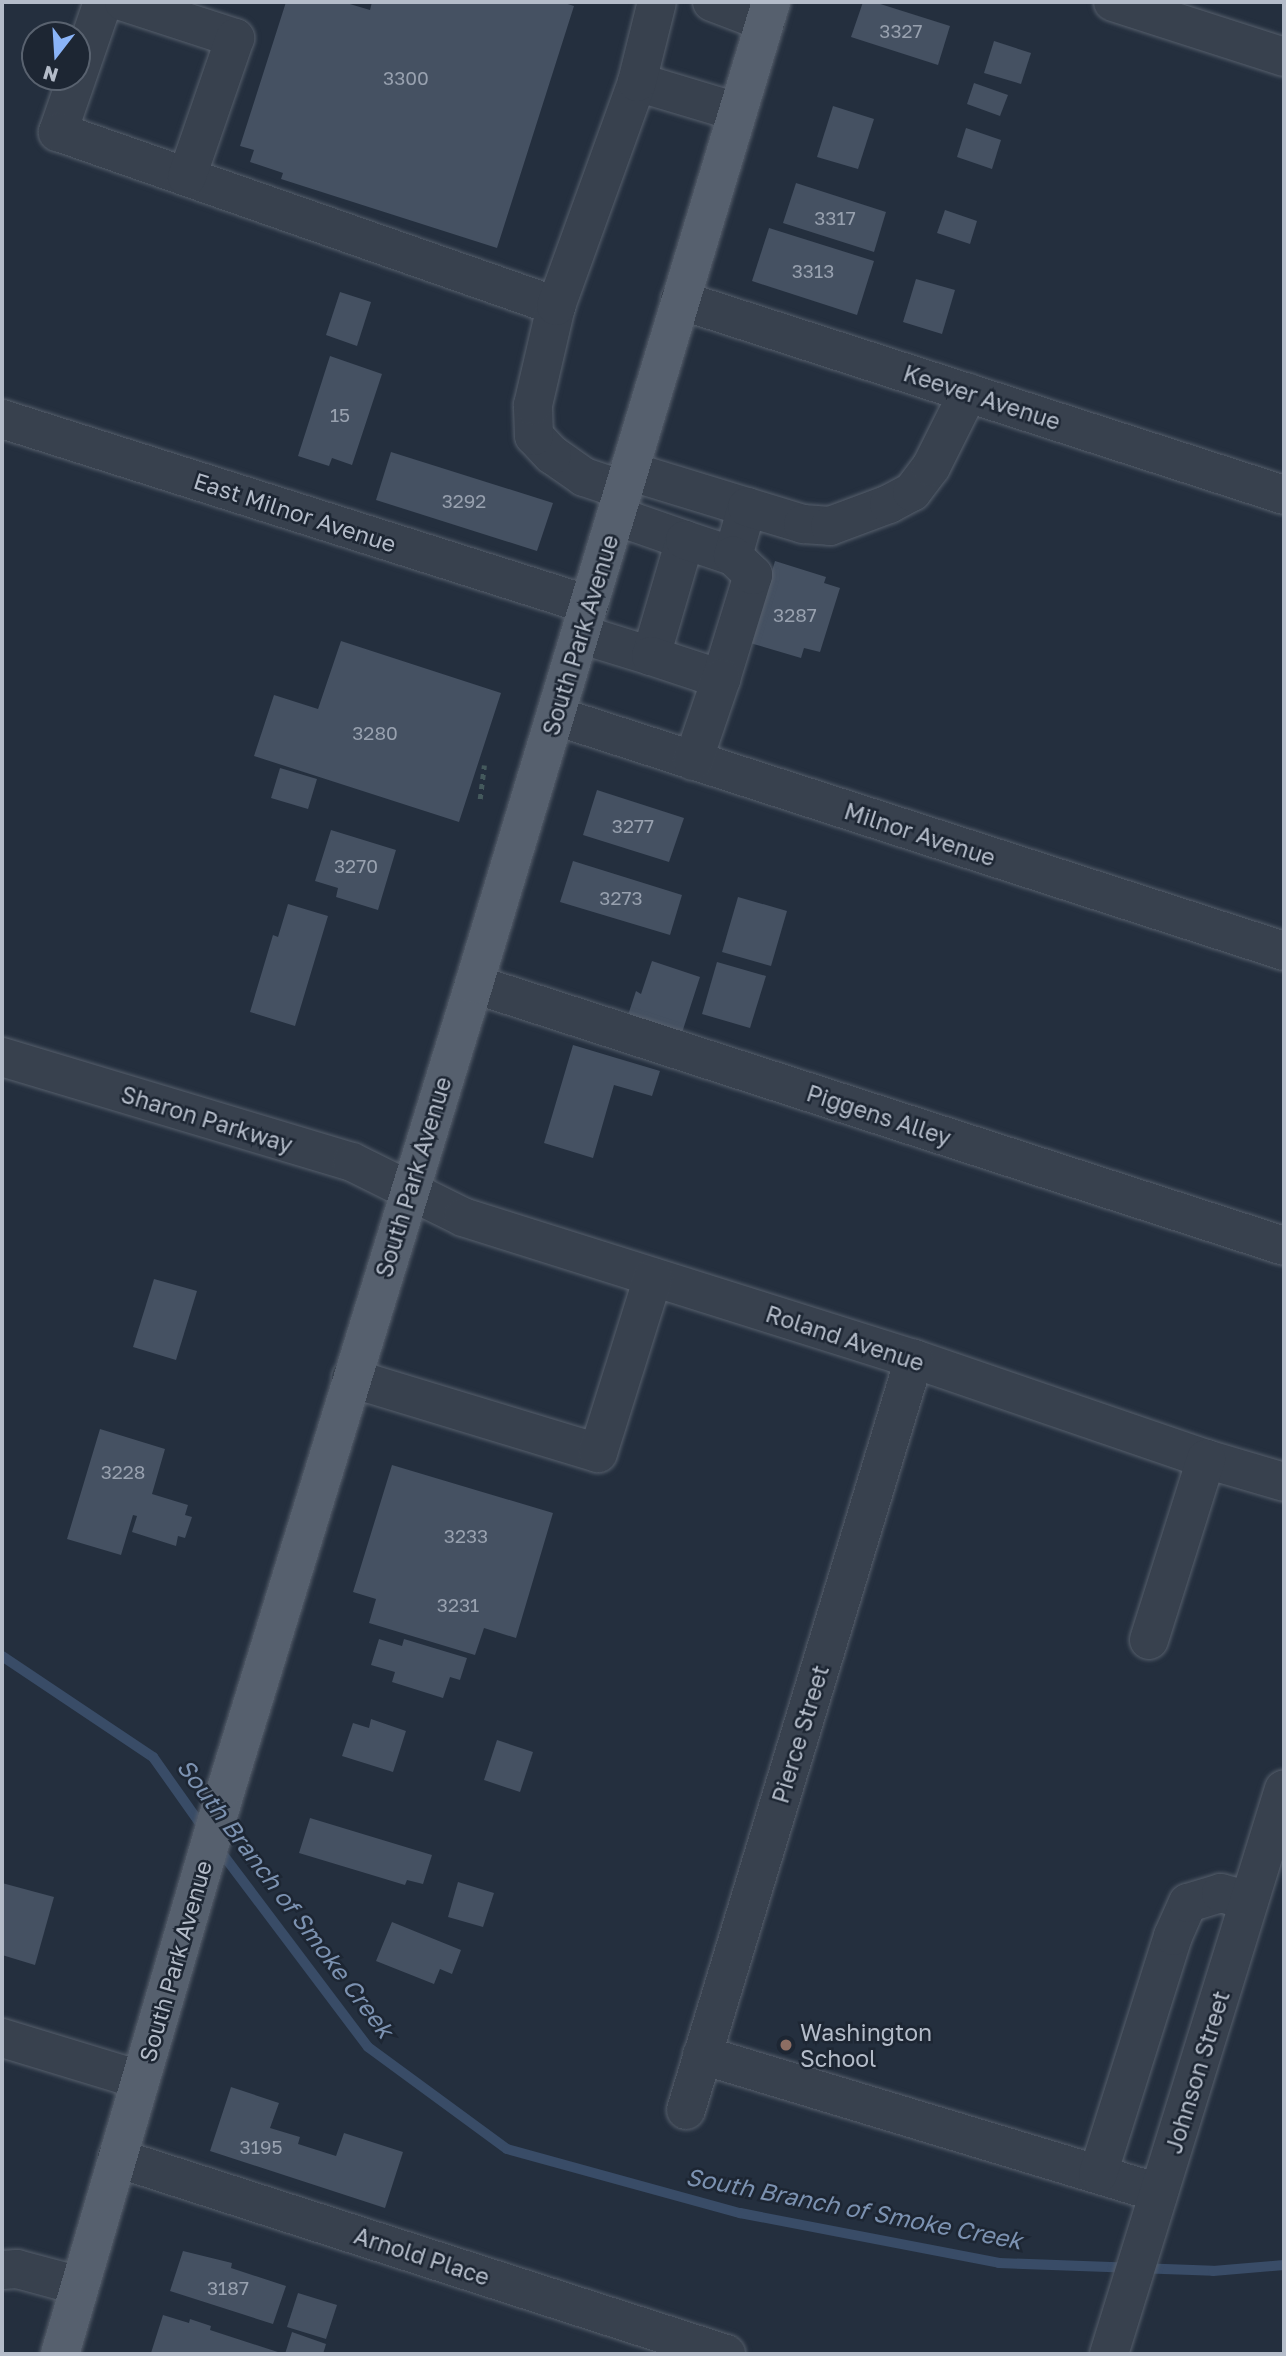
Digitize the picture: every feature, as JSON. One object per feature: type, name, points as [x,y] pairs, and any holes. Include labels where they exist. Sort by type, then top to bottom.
[{"type":"main road","name":"South Park Avenue","points":[[60,2354],[227,1786],[556,716],[768,12]]},
{"type":"street","points":[[103,2],[58,132],[555,306]]},
{"type":"street","points":[[124,2],[235,38],[187,177]]},
{"type":"street","points":[[657,2],[637,82],[555,306],[533,405],[534,436],[552,456],[584,477],[623,493],[685,540],[733,556],[753,575],[693,761]]},
{"type":"street","points":[[712,2],[768,12]]},
{"type":"street","points":[[1113,2],[1284,57]]},
{"type":"street","points":[[637,82],[737,112]]},
{"type":"street","name":"Keever Avenue","points":[[680,300],[1284,495]]},
{"type":"street","points":[[623,493],[747,507],[803,524],[830,526],[889,505],[912,492],[931,467],[968,393]]},
{"type":"street","name":"East Milnor Avenue","points":[[2,419],[585,619],[650,656],[721,679]]},
{"type":"street","points":[[733,556],[747,507]]},
{"type":"street","points":[[650,656],[685,540]]},
{"type":"street","name":"Milnor Avenue","points":[[556,716],[1284,951]]},
{"type":"street","name":"Piggens Alley","points":[[474,984],[1284,1246]]},
{"type":"street","name":"Sharon Parkway","points":[[2,1057],[352,1162],[409,1189]]},
{"type":"street","name":"Roland Avenue","points":[[409,1189],[463,1217],[914,1359],[1206,1459],[1284,1482]]},
{"type":"street","points":[[351,1378],[597,1453],[653,1277]]},
{"type":"street","name":"Pierce Street","points":[[686,2110],[914,1359]]},
{"type":"street","points":[[1149,1640],[1206,1459]]},
{"type":"street","name":"Johnson Street","points":[[1111,2346],[1284,1789]]},
{"type":"street","points":[[1098,2174],[1173,1936],[1188,1903],[1221,1893],[1250,1901]]},
{"type":"street","points":[[2,2038],[140,2080]]},
{"type":"street","points":[[702,2055],[1098,2174],[1156,2202]]},
{"type":"street","name":"Arnold Place","points":[[117,2158],[726,2354]]},
{"type":"street","points":[[2,2270],[17,2269],[80,2286]]},
{"type":"path","points":[[480,799],[484,765]]},
{"type":"building","points":[[286,2],[343,2],[370,10],[372,2],[561,2],[574,6],[497,248],[281,179],[283,173],[250,162],[254,150],[240,146]]},
{"type":"building","points":[[863,2],[874,2],[950,26],[938,65],[851,37]]},
{"type":"building","points":[[994,41],[1031,53],[1021,84],[984,73]]},
{"type":"building","points":[[974,83],[1008,95],[1000,116],[967,104]]},
{"type":"building","points":[[833,106],[874,119],[858,169],[817,157]]},
{"type":"building","points":[[966,128],[1001,140],[992,169],[957,157]]},
{"type":"building","points":[[796,183],[886,212],[874,252],[783,223]]},
{"type":"building","points":[[945,210],[977,221],[970,244],[937,233]]},
{"type":"building","points":[[769,228],[874,261],[857,315],[752,281]]},
{"type":"building","points":[[916,279],[955,290],[942,334],[903,322]]},
{"type":"building","points":[[340,292],[371,302],[357,346],[326,335]]},
{"type":"building","points":[[330,356],[382,374],[352,465],[332,458],[329,466],[298,456]]},
{"type":"building","points":[[391,452],[553,503],[537,551],[376,500]]},
{"type":"building","points":[[775,561],[826,577],[824,583],[840,588],[820,652],[804,648],[801,658],[750,643]]},
{"type":"building","points":[[341,641],[501,693],[459,822],[254,756],[274,695],[318,709]]},
{"type":"building","points":[[280,768],[317,779],[308,809],[271,798]]},
{"type":"building","points":[[597,790],[684,818],[669,862],[583,835]]},
{"type":"building","points":[[331,830],[396,850],[378,910],[336,897],[338,888],[315,881]]},
{"type":"building","points":[[573,861],[682,895],[670,935],[560,902]]},
{"type":"building","points":[[738,897],[787,911],[771,966],[722,952]]},
{"type":"building","points":[[288,904],[328,916],[295,1026],[250,1012],[273,935],[278,937]]},
{"type":"building","points":[[652,961],[700,977],[679,1042],[625,1024],[636,991],[641,994]]},
{"type":"building","points":[[717,962],[766,976],[750,1028],[702,1014]]},
{"type":"building","points":[[573,1045],[660,1071],[652,1096],[614,1085],[593,1158],[544,1143]]},
{"type":"building","points":[[154,1279],[197,1291],[176,1360],[133,1347]]},
{"type":"building","points":[[100,1429],[165,1449],[152,1494],[188,1505],[185,1515],[192,1517],[185,1538],[178,1536],[176,1546],[132,1532],[137,1516],[133,1515],[121,1555],[67,1539]]},
{"type":"building","points":[[392,1465],[553,1513],[516,1638],[484,1628],[475,1655],[369,1623],[376,1599],[353,1592]]},
{"type":"building","points":[[379,1639],[402,1646],[404,1639],[467,1658],[460,1680],[450,1677],[443,1698],[392,1682],[395,1672],[371,1665]]},
{"type":"building","points":[[371,1719],[406,1731],[393,1772],[342,1756],[353,1723],[369,1728]]},
{"type":"building","points":[[497,1740],[533,1752],[520,1792],[484,1780]]},
{"type":"building","points":[[310,1818],[432,1855],[423,1884],[407,1880],[405,1885],[299,1853]]},
{"type":"building","points":[[458,1882],[494,1893],[483,1927],[448,1917]]},
{"type":"building","points":[[2,1883],[54,1897],[35,1965],[2,1955]]},
{"type":"building","points":[[392,1922],[461,1950],[452,1974],[440,1969],[434,1984],[376,1961]]},
{"type":"building","points":[[231,2087],[279,2103],[270,2128],[300,2137],[298,2144],[336,2156],[344,2133],[403,2152],[385,2208],[210,2151]]},
{"type":"building","points":[[183,2251],[232,2263],[231,2268],[286,2286],[273,2324],[170,2291]]},
{"type":"building","points":[[298,2293],[337,2305],[326,2339],[287,2327]]},
{"type":"building","points":[[163,2315],[189,2323],[190,2319],[211,2326],[210,2330],[284,2354],[151,2353]]},
{"type":"building","points":[[292,2332],[326,2344],[323,2354],[285,2354]]},
{"type":"waterway","name":"South Branch of Smoke Creek","points":[[2,1656],[153,1757],[204,1829]]},
{"type":"waterway","name":"South Branch of Smoke Creek","points":[[218,1848],[368,2047],[507,2149],[740,2213],[999,2263],[1213,2271],[1284,2265]]},
{"type":"place","name":"Washington School","points":[[786,2045]]}]
